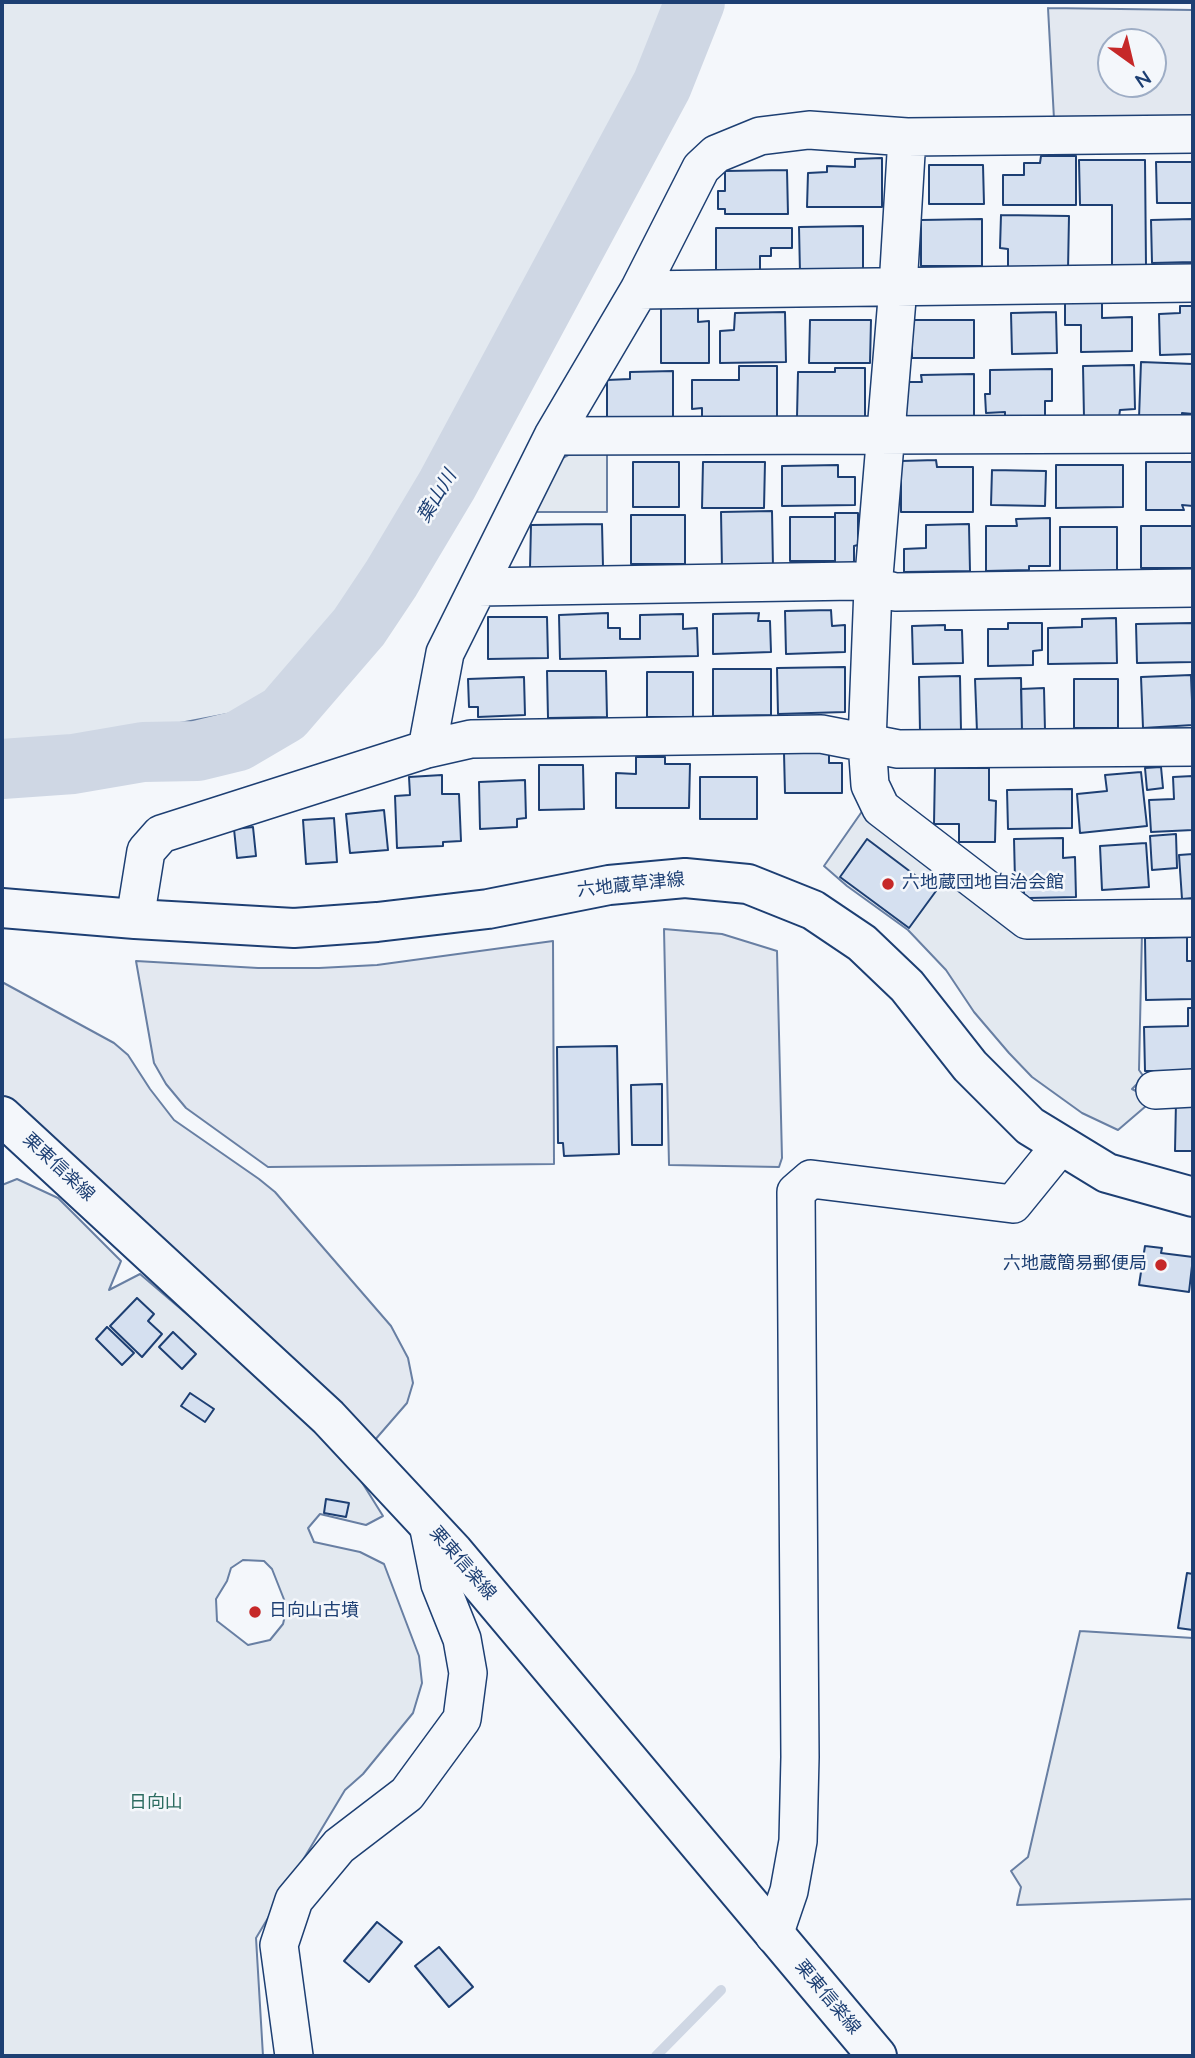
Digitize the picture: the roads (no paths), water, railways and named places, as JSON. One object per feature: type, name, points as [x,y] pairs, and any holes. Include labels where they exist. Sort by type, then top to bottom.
[{"type":"main road","name":"六地蔵草津線","points":[[2,908],[294,928],[377,922],[488,909],[622,884],[685,878],[748,884],[813,909],[862,943],[907,986],[970,1066],[1030,1126],[1107,1173],[1193,1197]]},
{"type":"main road","name":"栗東信楽線","points":[[2,1116],[327,1417],[428,1524],[877,2056]]},
{"type":"street","points":[[427,749],[445,653],[553,436],[639,289],[701,168],[716,154],[760,136],[809,130],[907,137],[1193,134]]},
{"type":"street","points":[[907,137],[898,287],[873,587],[867,742],[870,785],[881,808],[1027,920],[1193,918]]},
{"type":"street","points":[[639,289],[1193,283]]},
{"type":"street","points":[[553,436],[1193,434]]},
{"type":"street","points":[[478,587],[855,581],[895,592],[1193,588]]},
{"type":"street","points":[[135,919],[146,851],[161,834],[427,749],[471,739],[821,734],[898,748],[1193,747]]},
{"type":"street","points":[[1155,1090],[1193,1088]]},
{"type":"street","points":[[774,1935],[789,1891],[797,1841],[800,1757],[796,1192],[811,1179],[1013,1205],[1061,1145]]},
{"type":"street","points":[[294,2056],[279,1945],[294,1900],[340,1846],[407,1794],[462,1719],[468,1673],[462,1639],[440,1584],[428,1524]]},
{"type":"waterway","name":"葉山川","points":[[2,769],[73,764],[143,752],[197,751],[238,741],[284,714],[359,627],[447,485],[662,85],[695,2]]},
{"type":"waterway","points":[[656,2056],[721,1990]]},
{"type":"place","name":"六地蔵団地自治会館","points":[[888,884]]},
{"type":"place","name":"六地蔵簡易郵便局","points":[[1161,1265]]},
{"type":"place","name":"日向山古墳","points":[[255,1612]]},
{"type":"park label","name":"日向山","points":[[156,1804]]}]
